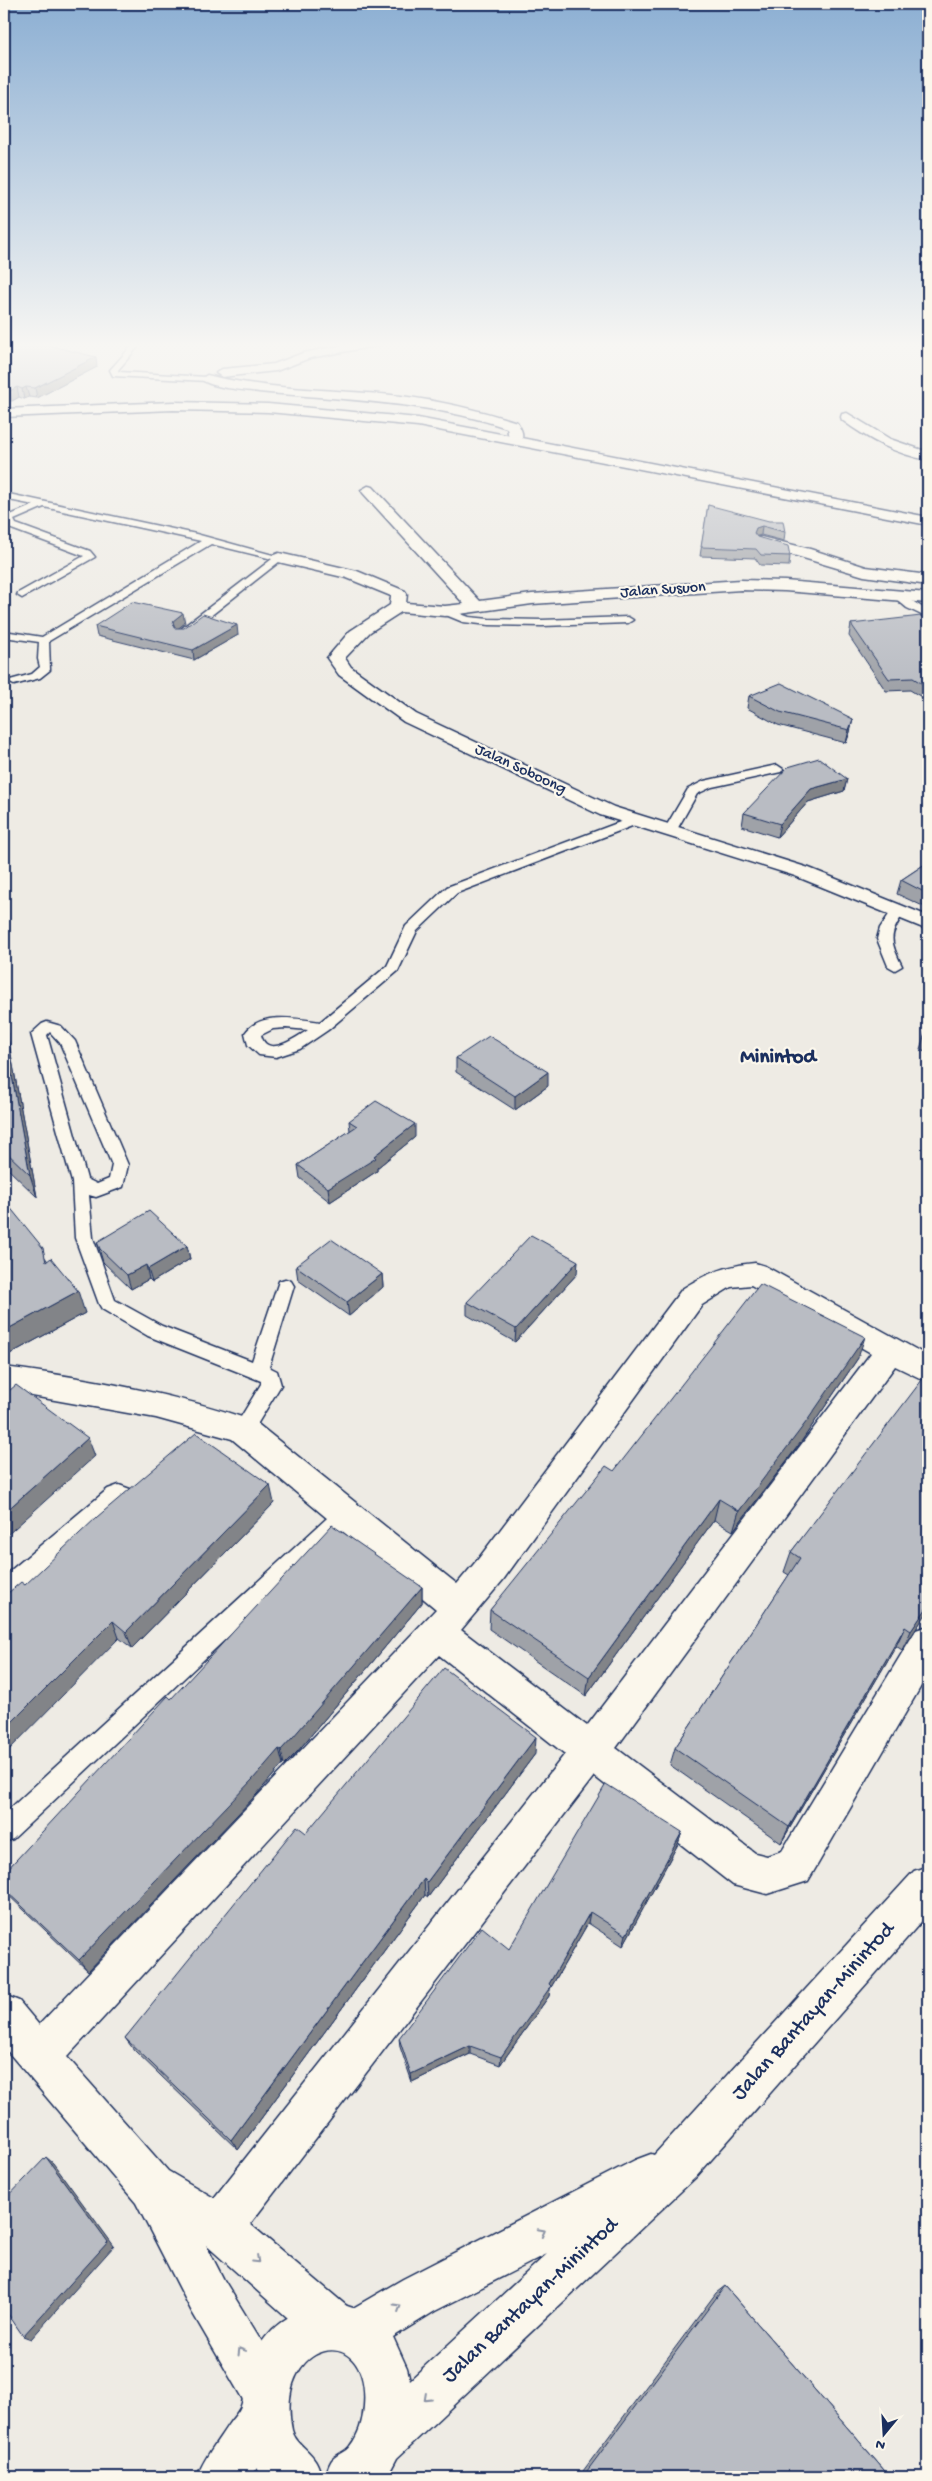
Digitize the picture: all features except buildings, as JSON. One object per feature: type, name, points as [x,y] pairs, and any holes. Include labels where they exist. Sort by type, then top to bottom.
[{"type":"street","points":[[553,458],[928,532]]},
{"type":"street","points":[[606,458],[928,521]]},
{"type":"street","points":[[368,490],[477,608]]},
{"type":"street","points":[[761,541],[805,552],[864,571],[928,580]]},
{"type":"street","points":[[279,558],[352,574],[383,585],[399,594],[398,607]]},
{"type":"street","name":"Jalan Susuon","points":[[398,607],[445,611],[532,599],[741,585],[785,586],[928,598]]},
{"type":"street","name":"Jalan Soboong","points":[[398,607],[363,628],[347,642],[336,658],[344,671],[410,718],[607,811],[802,872],[897,913],[928,924]]},
{"type":"street","points":[[39,2056],[448,1620],[491,1569],[692,1297],[719,1279],[735,1275],[755,1274],[928,1370]]},
{"type":"street","points":[[220,2227],[591,1751],[890,1350]]},
{"type":"street","points":[[4,1379],[102,1395],[214,1419],[243,1430],[345,1514],[448,1620],[591,1751],[747,1871],[766,1875],[794,1868],[928,1642]]},
{"type":"street","points":[[184,1444],[214,1419]]},
{"type":"street","points":[[4,1597],[139,1482]]},
{"type":"street","name":"Jalan Bantayan-Minintod","points":[[381,2440],[680,2161],[928,1885]]},
{"type":"street","points":[[4,2016],[152,2186],[266,2404],[270,2442],[283,2465],[297,2477]]},
{"type":"street","name":"Jalan Bantayan-Minintod","points":[[266,2404],[279,2357],[303,2333],[317,2327],[344,2329],[419,2295],[680,2161]]},
{"type":"street","points":[[152,2186],[220,2227],[278,2280],[344,2329],[370,2343],[386,2379],[389,2399],[387,2421],[381,2440],[367,2464],[350,2477]]},
{"type":"street","points":[[222,2477],[266,2404]]},
{"type":"lane","points":[[4,496],[25,499],[42,505],[279,558]]},
{"type":"lane","points":[[22,595],[90,557],[87,553],[12,526],[9,519],[42,505]]},
{"type":"lane","points":[[6,634],[44,640],[208,541]]},
{"type":"lane","points":[[180,634],[279,558]]},
{"type":"lane","points":[[898,595],[911,606],[928,615]]},
{"type":"lane","points":[[445,611],[467,620],[489,622],[542,623],[628,620]]},
{"type":"lane","points":[[14,682],[36,676],[46,668],[43,659],[44,640]]},
{"type":"lane","points":[[670,830],[692,792],[708,784],[777,768]]},
{"type":"lane","points":[[323,1027],[393,968],[411,929],[452,890],[636,820]]},
{"type":"lane","points":[[895,966],[884,942],[884,933],[897,913]]},
{"type":"lane","points":[[80,1182],[96,1191],[117,1183],[120,1164],[67,1040],[56,1029],[47,1028],[39,1034],[80,1182],[84,1238],[108,1304],[155,1331],[270,1376],[271,1385],[243,1430]]},
{"type":"lane","points":[[258,1371],[285,1286]]},
{"type":"lane","points":[[4,1830],[345,1514]]},
{"type":"district","name":"Minintod","points":[[778,1058]]}]
